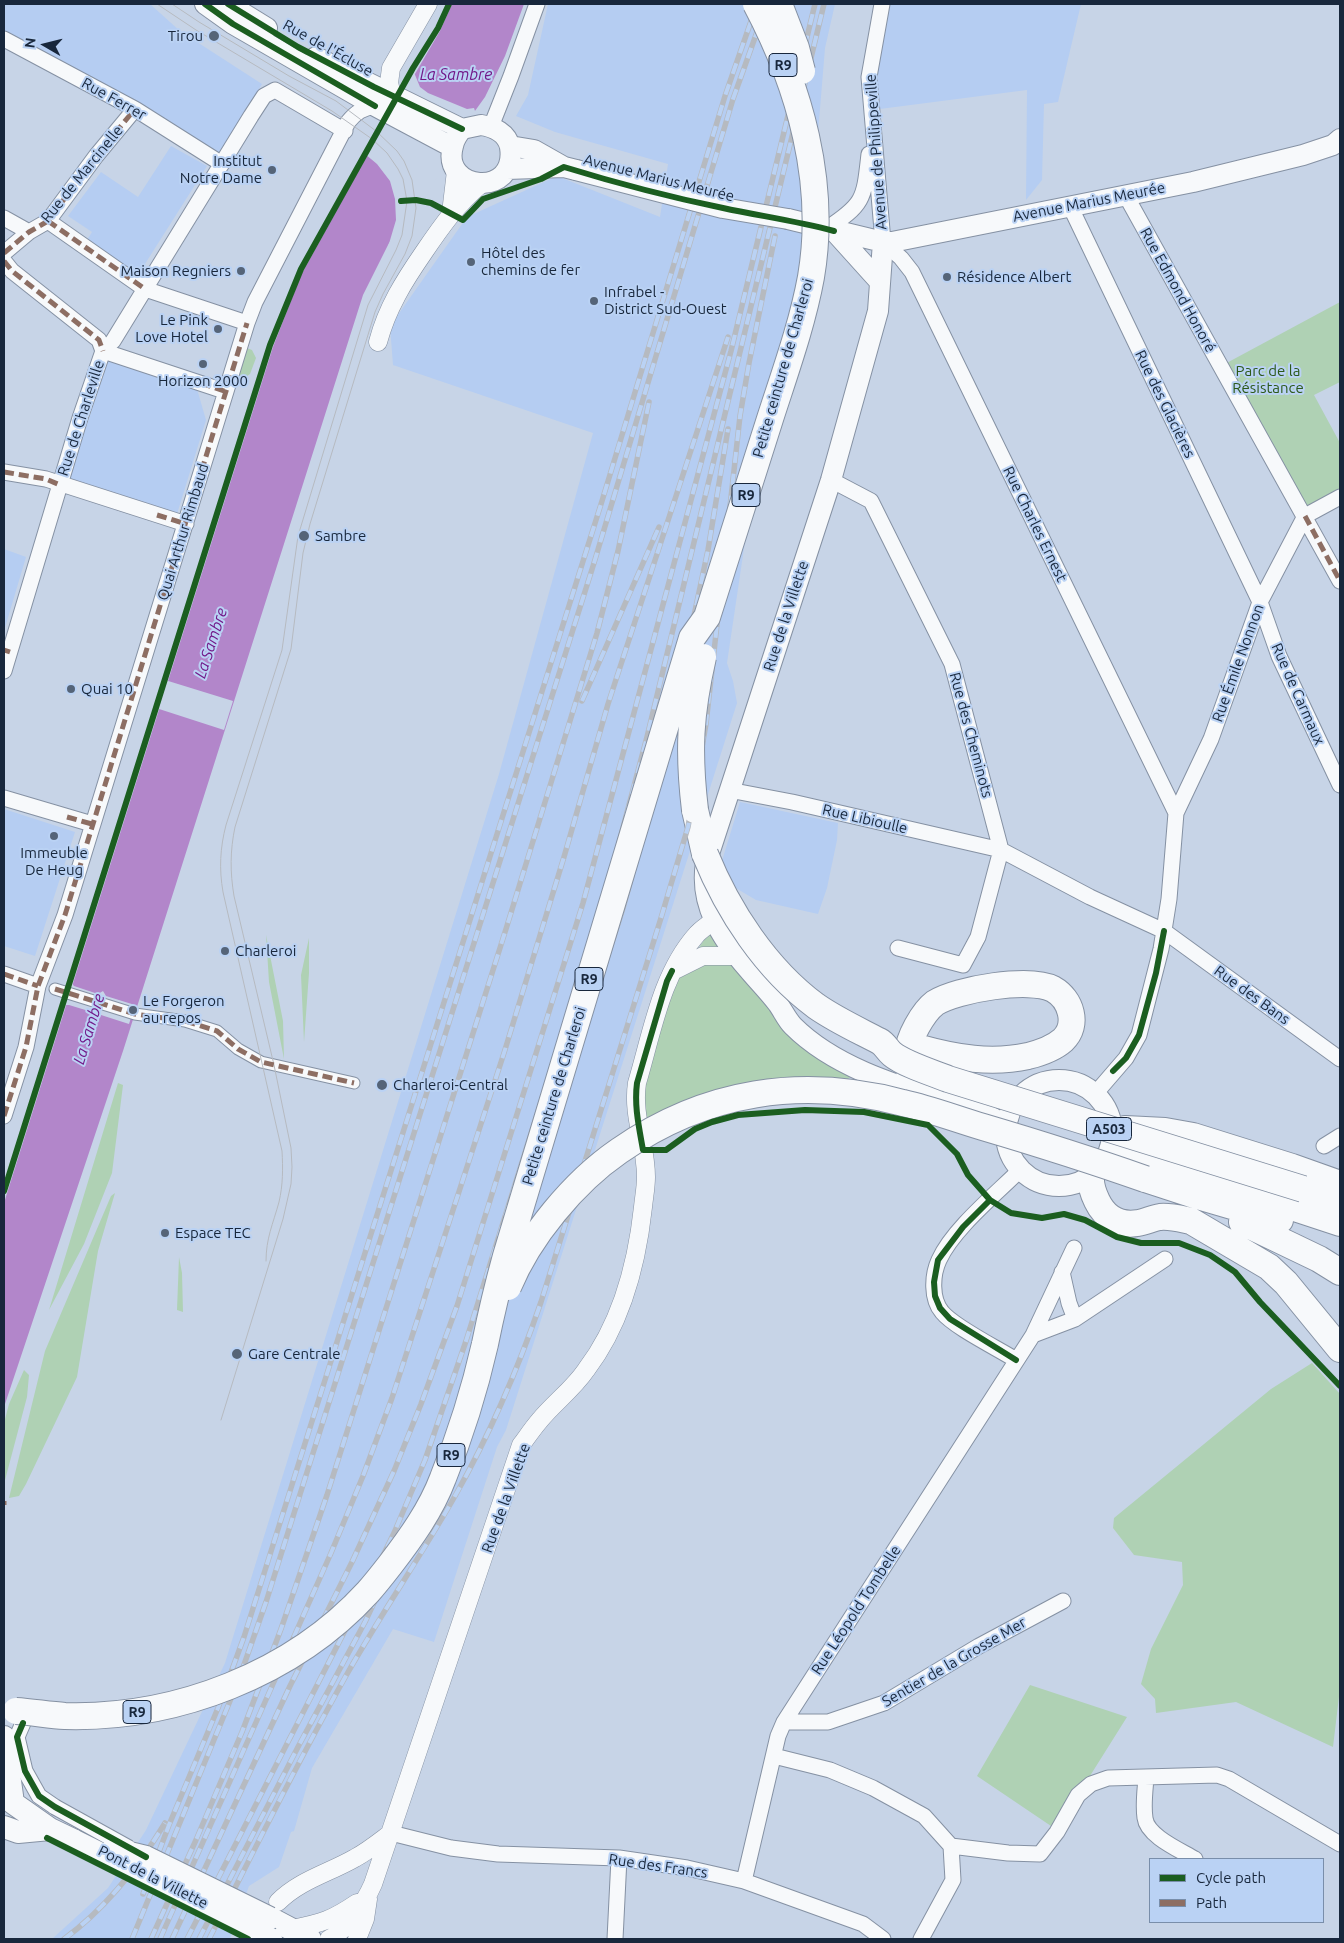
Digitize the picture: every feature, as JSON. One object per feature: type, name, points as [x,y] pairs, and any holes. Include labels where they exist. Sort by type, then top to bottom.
[{"type":"highway","name":"Petite ceinture de Charleroi","points":[[12,1713],[65,1716],[141,1711],[178,1703],[230,1686],[282,1660],[315,1639],[368,1592],[424,1517],[443,1480],[484,1346],[492,1304],[506,1256],[692,638],[707,617],[793,346],[811,276],[814,244],[814,180],[804,128],[796,98],[776,46],[756,4]]},
{"type":"highway","points":[[779,4],[796,48],[809,101],[804,128]]},
{"type":"highway","points":[[484,1346],[510,1283],[541,1230],[587,1176],[612,1156],[646,1134],[700,1108],[722,1101],[766,1092],[823,1090],[909,1093],[906,1063],[910,1038],[927,1010],[940,1000],[956,993],[994,987],[1034,984],[1054,989],[1066,1000],[1071,1009],[1071,1025],[1063,1040],[1044,1051],[1015,1058],[985,1060],[941,1054],[902,1042],[882,1042],[846,1025],[818,1007],[786,979],[745,928],[725,898],[705,854],[695,810],[690,746],[694,700],[707,640],[707,617]]},
{"type":"highway","name":"A503","points":[[882,1042],[893,1055],[948,1079],[1340,1202]]},
{"type":"highway","name":"A503","points":[[909,1093],[1084,1158],[1191,1194],[1288,1233]]},
{"type":"highway","points":[[1112,1128],[1165,1131],[1193,1136],[1292,1166],[1340,1184]]},
{"type":"highway","points":[[1340,1223],[1158,1163],[1138,1159],[1098,1168],[1092,1188],[1099,1205],[1112,1219],[1126,1224],[1138,1223],[1158,1217],[1175,1218],[1191,1222],[1269,1267],[1286,1283],[1340,1349]]},
{"type":"highway","points":[[1288,1233],[1340,1240]]},
{"type":"highway","points":[[1288,1233],[1340,1272]]},
{"type":"main road","name":"Rue de l'Écluse","points":[[205,4],[233,24],[386,104]]},
{"type":"main road","name":"Rue de l'Écluse","points":[[228,4],[386,104]]},
{"type":"main road","points":[[386,104],[502,133],[510,146],[510,160],[507,169],[496,180],[481,184],[471,183],[463,178],[454,160],[386,104]]},
{"type":"main road","points":[[454,160],[475,127]]},
{"type":"main road","name":"Avenue Marius Meurée","points":[[510,146],[534,150],[570,169],[723,208],[788,219],[883,242],[1193,182],[1303,155],[1333,145],[1340,140]]},
{"type":"main road","name":"Avenue Marius Meurée","points":[[507,169],[570,169]]},
{"type":"main road","points":[[830,230],[880,282]]},
{"type":"main road","name":"Rue de la Villette","points":[[715,920],[708,906],[704,876],[706,863],[728,790],[831,480],[878,311],[883,242]]},
{"type":"main road","points":[[715,920],[737,956],[779,1005],[792,1025],[820,1048],[874,1076],[986,1114],[1000,1122],[1006,1132]]},
{"type":"main road","points":[[779,1005],[846,1052],[890,1074],[909,1093],[992,1107],[1013,1106]]},
{"type":"main road","points":[[1051,1080],[1067,1080],[1082,1085],[1094,1094],[1103,1104],[1109,1115],[1112,1128],[1111,1145],[1098,1168],[1078,1183],[1062,1186],[1047,1185],[1032,1179],[1020,1170],[1012,1158],[1007,1145],[1006,1132],[1008,1118],[1013,1106],[1023,1094],[1036,1085],[1051,1080]]},
{"type":"main road","points":[[4,1742],[13,1803],[4,1830],[18,1832],[50,1829]]},
{"type":"main road","name":"Pont de la Villette","points":[[13,1803],[50,1829],[271,1939]]},
{"type":"main road","name":"Pont de la Villette","points":[[75,1841],[146,1857],[310,1934]]},
{"type":"street","points":[[386,104],[391,68],[428,4]]},
{"type":"street","points":[[475,127],[494,119],[536,4]]},
{"type":"street","name":"Avenue de Philippeville","points":[[882,4],[869,77],[883,242]]},
{"type":"street","name":"Rue Ferrer","points":[[4,39],[135,109],[222,164]]},
{"type":"street","name":"Rue de Charleville","points":[[4,672],[7,651],[102,351],[113,341],[264,96],[275,90],[345,131]]},
{"type":"street","name":"Quai Arthur Rimbaud","points":[[4,1116],[26,1047],[38,986],[65,915],[186,524],[224,392],[247,323],[256,302],[354,114],[363,108],[386,104]]},
{"type":"street","name":"Rue de Marcinelle","points":[[4,254],[29,232],[48,221],[96,156],[135,109]]},
{"type":"street","points":[[830,230],[858,205],[864,189],[873,122]]},
{"type":"street","points":[[450,213],[454,160]]},
{"type":"street","points":[[378,342],[387,313],[397,292],[450,213],[481,184]]},
{"type":"street","name":"Rue Edmond Honoré","points":[[1125,194],[1340,581]]},
{"type":"street","name":"Rue des Glacières","points":[[1070,206],[1260,602]]},
{"type":"street","points":[[4,218],[29,232]]},
{"type":"street","points":[[48,221],[145,289],[247,323]]},
{"type":"street","name":"Rue Charles Ernest","points":[[883,242],[901,258],[912,272],[1176,813]]},
{"type":"street","points":[[4,261],[12,271],[99,340],[102,351],[224,392]]},
{"type":"street","points":[[4,472],[46,479],[186,524]]},
{"type":"street","name":"Rue des Cheminots","points":[[831,480],[871,501],[952,664],[1001,850]]},
{"type":"street","points":[[1305,516],[1340,497]]},
{"type":"street","name":"Rue Émile Nonnon","points":[[1176,813],[1211,739],[1260,602],[1305,516]]},
{"type":"street","name":"Rue de Carmaux","points":[[1260,602],[1279,656],[1340,785]]},
{"type":"street","name":"Rue Libioulle","points":[[728,790],[792,802],[1001,850]]},
{"type":"street","points":[[4,798],[92,824]]},
{"type":"street","points":[[1094,1094],[1126,1058],[1139,1036],[1156,973],[1164,930],[1169,899],[1176,813]]},
{"type":"street","points":[[898,948],[963,965],[978,937],[1001,850],[1090,897],[1164,930]]},
{"type":"street","name":"Rue de la Villette","points":[[357,1939],[365,1919],[368,1896],[522,1445],[539,1421],[586,1371],[612,1327],[633,1266],[646,1177],[635,1099],[638,1083],[667,981],[687,946],[698,932],[715,920]]},
{"type":"street","name":"Rue des Bans","points":[[1164,930],[1340,1060]]},
{"type":"street","points":[[672,971],[703,956],[737,956]]},
{"type":"street","points":[[4,974],[38,986]]},
{"type":"street","points":[[55,989],[135,1014],[185,1020],[217,1031],[238,1049],[261,1062],[354,1083]]},
{"type":"street","points":[[1324,1146],[1340,1136]]},
{"type":"street","points":[[1016,1360],[944,1313],[935,1296],[934,1282],[938,1260],[945,1249],[963,1227],[1020,1170]]},
{"type":"street","name":"Rue Léopold Tombelle","points":[[744,1881],[778,1736],[784,1722],[1033,1335],[1074,1248]]},
{"type":"street","points":[[1033,1335],[1075,1319],[1165,1258]]},
{"type":"street","points":[[1062,1272],[1069,1303],[1075,1319]]},
{"type":"street","name":"Sentier de la Grosse Mer","points":[[784,1722],[828,1722],[884,1703],[979,1646],[1063,1600]]},
{"type":"street","name":"Pont de la Villette","points":[[12,1713],[25,1772],[39,1796],[55,1807],[146,1857]]},
{"type":"street","points":[[774,1756],[830,1770],[873,1788],[924,1816],[951,1846],[953,1880],[921,1939]]},
{"type":"street","points":[[951,1846],[1008,1853],[1040,1854],[1057,1832],[1078,1795],[1091,1784],[1108,1778],[1217,1775],[1229,1779],[1340,1844]]},
{"type":"street","points":[[1146,1778],[1145,1818],[1147,1827],[1162,1839],[1193,1858]]},
{"type":"street","points":[[278,1902],[289,1891],[302,1883],[355,1858],[391,1833]]},
{"type":"street","name":"Rue des Francs","points":[[391,1833],[451,1848],[498,1854],[620,1858],[687,1868],[744,1881],[863,1924],[883,1939]]},
{"type":"street","points":[[615,1939],[620,1858]]},
{"type":"street","name":"Rue de la Villette","points":[[310,1934],[342,1931],[368,1896]]},
{"type":"shaded area","points":[[4,4],[150,4],[180,31],[262,84],[218,159],[4,33]]},
{"type":"shaded area","points":[[548,4],[835,4],[825,48],[807,267],[759,447],[727,663],[737,703],[506,1430],[497,1447],[434,1642],[393,1629],[312,1768],[294,1831],[291,1832],[279,1867],[249,1886],[230,1939],[52,1939],[108,1888],[146,1830],[225,1663],[499,774],[593,433],[393,365],[390,326],[467,217],[557,176],[660,217],[668,164],[555,132],[516,116],[528,95]]},
{"type":"shaded area","points":[[882,4],[1081,4],[1058,102],[1044,104],[1042,180],[1026,200],[1027,90],[872,110]]},
{"type":"shaded area","name":"Institut Notre Dame","points":[[171,146],[207,166],[138,275],[93,244],[93,242],[87,240],[92,232],[68,216],[101,172],[138,197]]},
{"type":"shaded area","points":[[108,361],[197,389],[206,420],[177,514],[69,479]]},
{"type":"shaded area","points":[[4,549],[26,557],[4,631]]},
{"type":"shaded area","points":[[740,802],[838,823],[837,840],[827,888],[818,914],[756,900],[717,877]]},
{"type":"shaded area","points":[[4,809],[75,832],[35,956],[4,946]]},
{"type":"green space","name":"Parc de la Résistance","points":[[1340,302],[1340,382],[1314,395],[1340,443],[1340,497],[1305,516],[1221,366]]},
{"type":"green space","points":[[247,348],[252,350],[256,358],[250,374],[243,379],[238,374]]},
{"type":"green space","points":[[714,931],[765,1004],[794,1036],[853,1075],[844,1082],[715,1093],[668,1108],[645,1121],[642,1086],[675,983],[704,940]]},
{"type":"green space","points":[[266,935],[283,1021],[284,1059],[269,982]]},
{"type":"green space","points":[[309,938],[309,973],[304,1042],[301,975]]},
{"type":"green space","points":[[118,1083],[123,1085],[112,1173],[84,1244],[49,1310]]},
{"type":"green space","points":[[115,1193],[98,1251],[77,1377],[26,1484],[19,1496],[9,1498],[45,1351],[111,1196]]},
{"type":"green space","points":[[179,1257],[182,1273],[183,1312],[177,1310]]},
{"type":"green space","points":[[1312,1363],[1340,1394],[1340,1688],[1333,1747],[1236,1702],[1156,1713],[1155,1699],[1141,1684],[1151,1649],[1183,1585],[1182,1562],[1134,1555],[1113,1528],[1114,1518],[1271,1389]]},
{"type":"green space","points":[[24,1370],[29,1375],[27,1397],[4,1484],[4,1423],[9,1404]]},
{"type":"green space","points":[[1030,1685],[1127,1717],[1078,1795],[1051,1826],[977,1776]]},
{"type":"water","name":"La Sambre","points":[[452,4],[524,4],[505,56],[485,97],[462,129],[420,202],[389,243],[363,295],[123,1051],[4,1407],[4,1203],[273,347],[301,275],[359,170],[440,31]]},
{"type":"pier","points":[[413,70],[420,87],[428,93],[467,109],[474,108],[476,114],[464,130],[422,203],[390,248],[388,247],[396,220],[395,199],[390,181],[377,164],[365,154]]},
{"type":"pier","points":[[165,680],[233,701],[224,730],[156,708]]},
{"type":"pier","points":[[70,981],[74,986],[98,994],[103,991],[106,996],[135,1005],[129,1024],[101,1015],[96,1016],[92,1012],[69,1005],[63,1005]]},
{"type":"tram line","points":[[157,4],[196,30],[332,111],[372,139],[387,153],[398,169],[403,179],[407,201],[402,235],[368,305],[298,536],[282,650],[222,842],[221,875],[223,892],[282,1151],[281,1189],[269,1238],[266,1261]]},
{"type":"tram line","points":[[172,4],[289,76],[336,101],[376,131],[397,151],[404,161],[412,180],[416,208],[412,236],[405,254],[375,312],[310,524],[303,553],[291,649],[233,836],[231,862],[234,896],[274,1065],[291,1148],[292,1167],[291,1184],[283,1219],[221,1420]]},
{"type":"railway","points":[[143,1894],[169,1825],[218,1708],[244,1637],[602,501],[725,96],[757,4]]},
{"type":"railway","points":[[132,1939],[239,1679],[266,1602],[594,563],[733,99],[767,4]]},
{"type":"railway","points":[[172,1939],[290,1686],[352,1562],[394,1471],[457,1306],[583,903],[731,351],[815,4]]},
{"type":"railway","points":[[187,1939],[394,1533],[425,1460],[466,1341],[602,907],[647,737],[824,4]]},
{"type":"railway","points":[[209,1939],[347,1674],[468,1473],[523,1352],[541,1302],[688,827],[706,724],[740,416],[775,236]]},
{"type":"railway","points":[[160,1939],[331,1553],[363,1476],[392,1398],[504,1053],[564,857],[608,704],[728,337]]},
{"type":"railway","points":[[151,1939],[242,1732],[281,1629],[327,1495],[506,929],[597,633],[618,551],[649,402]]},
{"type":"railway","points":[[199,1939],[365,1622],[393,1562],[440,1472],[462,1416],[623,908],[648,818],[667,742],[708,550],[728,429]]},
{"type":"railway","points":[[582,701],[659,527]]},
{"type":"railway","points":[[64,1939],[93,1914],[120,1886],[144,1855],[165,1823]]},
{"type":"marked path","points":[[4,253],[29,232],[48,221],[96,156],[135,109]]},
{"type":"marked path","points":[[48,221],[145,289]]},
{"type":"marked path","points":[[4,261],[12,271],[99,340],[103,351]]},
{"type":"marked path","points":[[4,1116],[26,1047],[38,986],[65,915],[247,323]]},
{"type":"marked path","points":[[201,383],[224,391]]},
{"type":"marked path","points":[[4,472],[46,479],[60,485]]},
{"type":"marked path","points":[[157,515],[186,524]]},
{"type":"marked path","points":[[1305,516],[1340,581]]},
{"type":"marked path","points":[[4,650],[10,652]]},
{"type":"marked path","points":[[67,817],[92,824]]},
{"type":"marked path","points":[[4,974],[38,986]]},
{"type":"marked path","points":[[55,989],[135,1014],[185,1021],[217,1031],[238,1049],[261,1062],[354,1083]]},
{"type":"cycle path","points":[[205,4],[233,24],[375,106]]},
{"type":"cycle path","points":[[228,4],[298,47],[374,87],[462,129]]},
{"type":"cycle path","points":[[4,1191],[270,345],[301,269],[413,68],[438,28],[449,4]]},
{"type":"cycle path","points":[[401,201],[416,200],[431,203],[463,220],[483,199],[541,179],[564,167],[683,199],[834,231]]},
{"type":"cycle path","points":[[1113,1071],[1126,1058],[1139,1035],[1156,973],[1164,931]]},
{"type":"cycle path","points":[[672,971],[667,981],[637,1083],[637,1108],[643,1150],[666,1150],[695,1129],[738,1115],[805,1110],[864,1112],[928,1125],[957,1154],[968,1175],[990,1200],[1011,1213],[1042,1218],[1064,1214],[1085,1220],[1117,1237],[1141,1243],[1179,1243],[1210,1255],[1235,1272],[1260,1302],[1340,1386]]},
{"type":"cycle path","points":[[990,1200],[963,1227],[938,1260],[934,1282],[935,1296],[940,1308],[950,1319],[1016,1360]]},
{"type":"cycle path","points":[[23,1723],[17,1737],[25,1771],[39,1796],[55,1807],[146,1857]]},
{"type":"cycle path","points":[[47,1838],[248,1939]]},
{"type":"place","name":"Tirou","points":[[214,36]]},
{"type":"place","name":"Institut Notre Dame","points":[[272,170]]},
{"type":"place","name":"Hôtel des chemins de fer","points":[[471,262]]},
{"type":"place","name":"Maison Regniers","points":[[241,271]]},
{"type":"place","name":"Résidence Albert","points":[[947,277]]},
{"type":"place","name":"Infrabel - District Sud-Ouest","points":[[594,301]]},
{"type":"place","name":"Le Pink Love Hotel","points":[[218,329]]},
{"type":"place","name":"Horizon 2000","points":[[203,364]]},
{"type":"place","name":"Sambre","points":[[304,536]]},
{"type":"place","name":"Quai 10","points":[[71,689]]},
{"type":"place","name":"Immeuble De Heug","points":[[54,836]]},
{"type":"place","name":"Charleroi","points":[[225,951]]},
{"type":"place","name":"Le Forgeron au repos","points":[[133,1010]]},
{"type":"place","name":"Charleroi-Central","points":[[382,1085]]},
{"type":"place","name":"Espace TEC","points":[[165,1233]]},
{"type":"place","name":"Gare Centrale","points":[[237,1354]]}]
